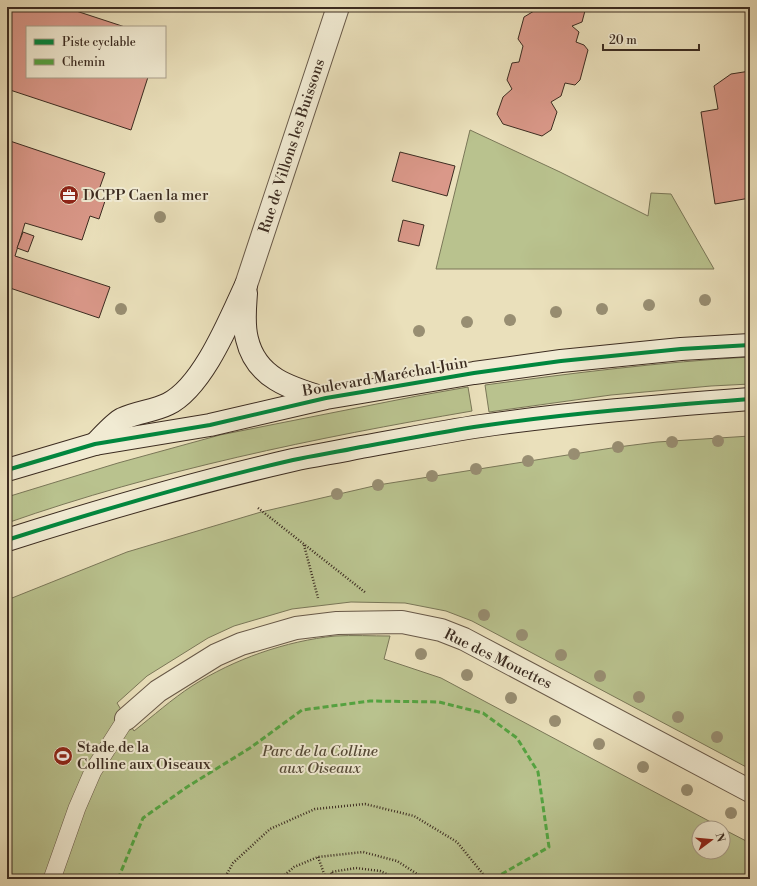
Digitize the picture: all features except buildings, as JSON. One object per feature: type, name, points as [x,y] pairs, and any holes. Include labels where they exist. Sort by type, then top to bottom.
[{"type":"main road","name":"Rue de Villons les Buissons","points":[[246,285],[338,7]]},
{"type":"main road","points":[[246,285],[244,316],[247,339],[255,358],[266,373],[279,382],[296,390],[326,398]]},
{"type":"main road","points":[[95,444],[120,420],[169,404],[186,390],[202,371],[216,347],[246,285]]},
{"type":"main road","name":"Boulevard Maréchal Juin","points":[[7,470],[95,444],[210,425],[326,398],[474,373],[554,362],[681,349],[750,345]]},
{"type":"main road","points":[[7,540],[172,490],[295,460],[425,435],[602,411],[750,399]]},
{"type":"main road","name":"Rue des Mouettes","points":[[126,719],[158,691],[216,655],[241,644],[296,628],[324,624],[402,622],[441,630],[464,639],[750,791]]},
{"type":"lane","points":[[52,879],[77,808],[93,771],[126,719]]},
{"type":"path","points":[[258,508],[402,622]]},
{"type":"path","points":[[304,544],[324,624]]},
{"type":"path","points":[[224,879],[233,863],[270,829],[316,809],[365,804],[414,816],[427,823],[457,842],[487,879]]},
{"type":"path","points":[[280,879],[294,867],[318,857],[363,852],[397,861],[425,879]]},
{"type":"path","points":[[318,857],[326,879]]},
{"type":"path","points":[[334,879],[331,872],[356,868],[380,871],[397,879]]},
{"type":"path","points":[[350,879],[358,879]]},
{"type":"green space","points":[[470,130],[560,172],[648,216],[651,193],[671,194],[714,269],[436,269]]},
{"type":"green space","points":[[750,357],[750,384],[611,395],[489,412],[485,385],[617,368]]},
{"type":"green space","points":[[468,387],[472,411],[354,432],[237,457],[121,487],[7,523],[7,497],[118,463],[220,435]]},
{"type":"green space","name":"Parc de la Colline aux Oiseaux","points":[[750,436],[750,769],[472,621],[446,611],[405,603],[351,602],[292,609],[234,626],[208,638],[147,676],[117,703],[134,731],[170,702],[208,676],[261,653],[317,638],[335,636],[390,636],[384,659],[441,678],[707,820],[691,820],[691,860],[731,860],[731,833],[750,843],[750,879],[7,879],[7,600],[127,552],[261,512],[378,485],[657,442]]},
{"type":"marked path","points":[[118,879],[143,818],[187,787],[250,748],[302,710],[370,701],[439,702],[483,713],[517,738],[538,772],[549,847],[493,879]]},
{"type":"cycle path","points":[[7,470],[95,444],[210,425],[326,398],[474,373],[561,361],[681,349],[750,345]]},
{"type":"cycle path","points":[[7,540],[113,507],[293,460],[514,421],[615,410],[750,399]]},
{"type":"place","name":"DCPP Caen la mer","points":[[69,195]]},
{"type":"place","name":"Stade de la Colline aux Oiseaux","points":[[63,756]]}]
